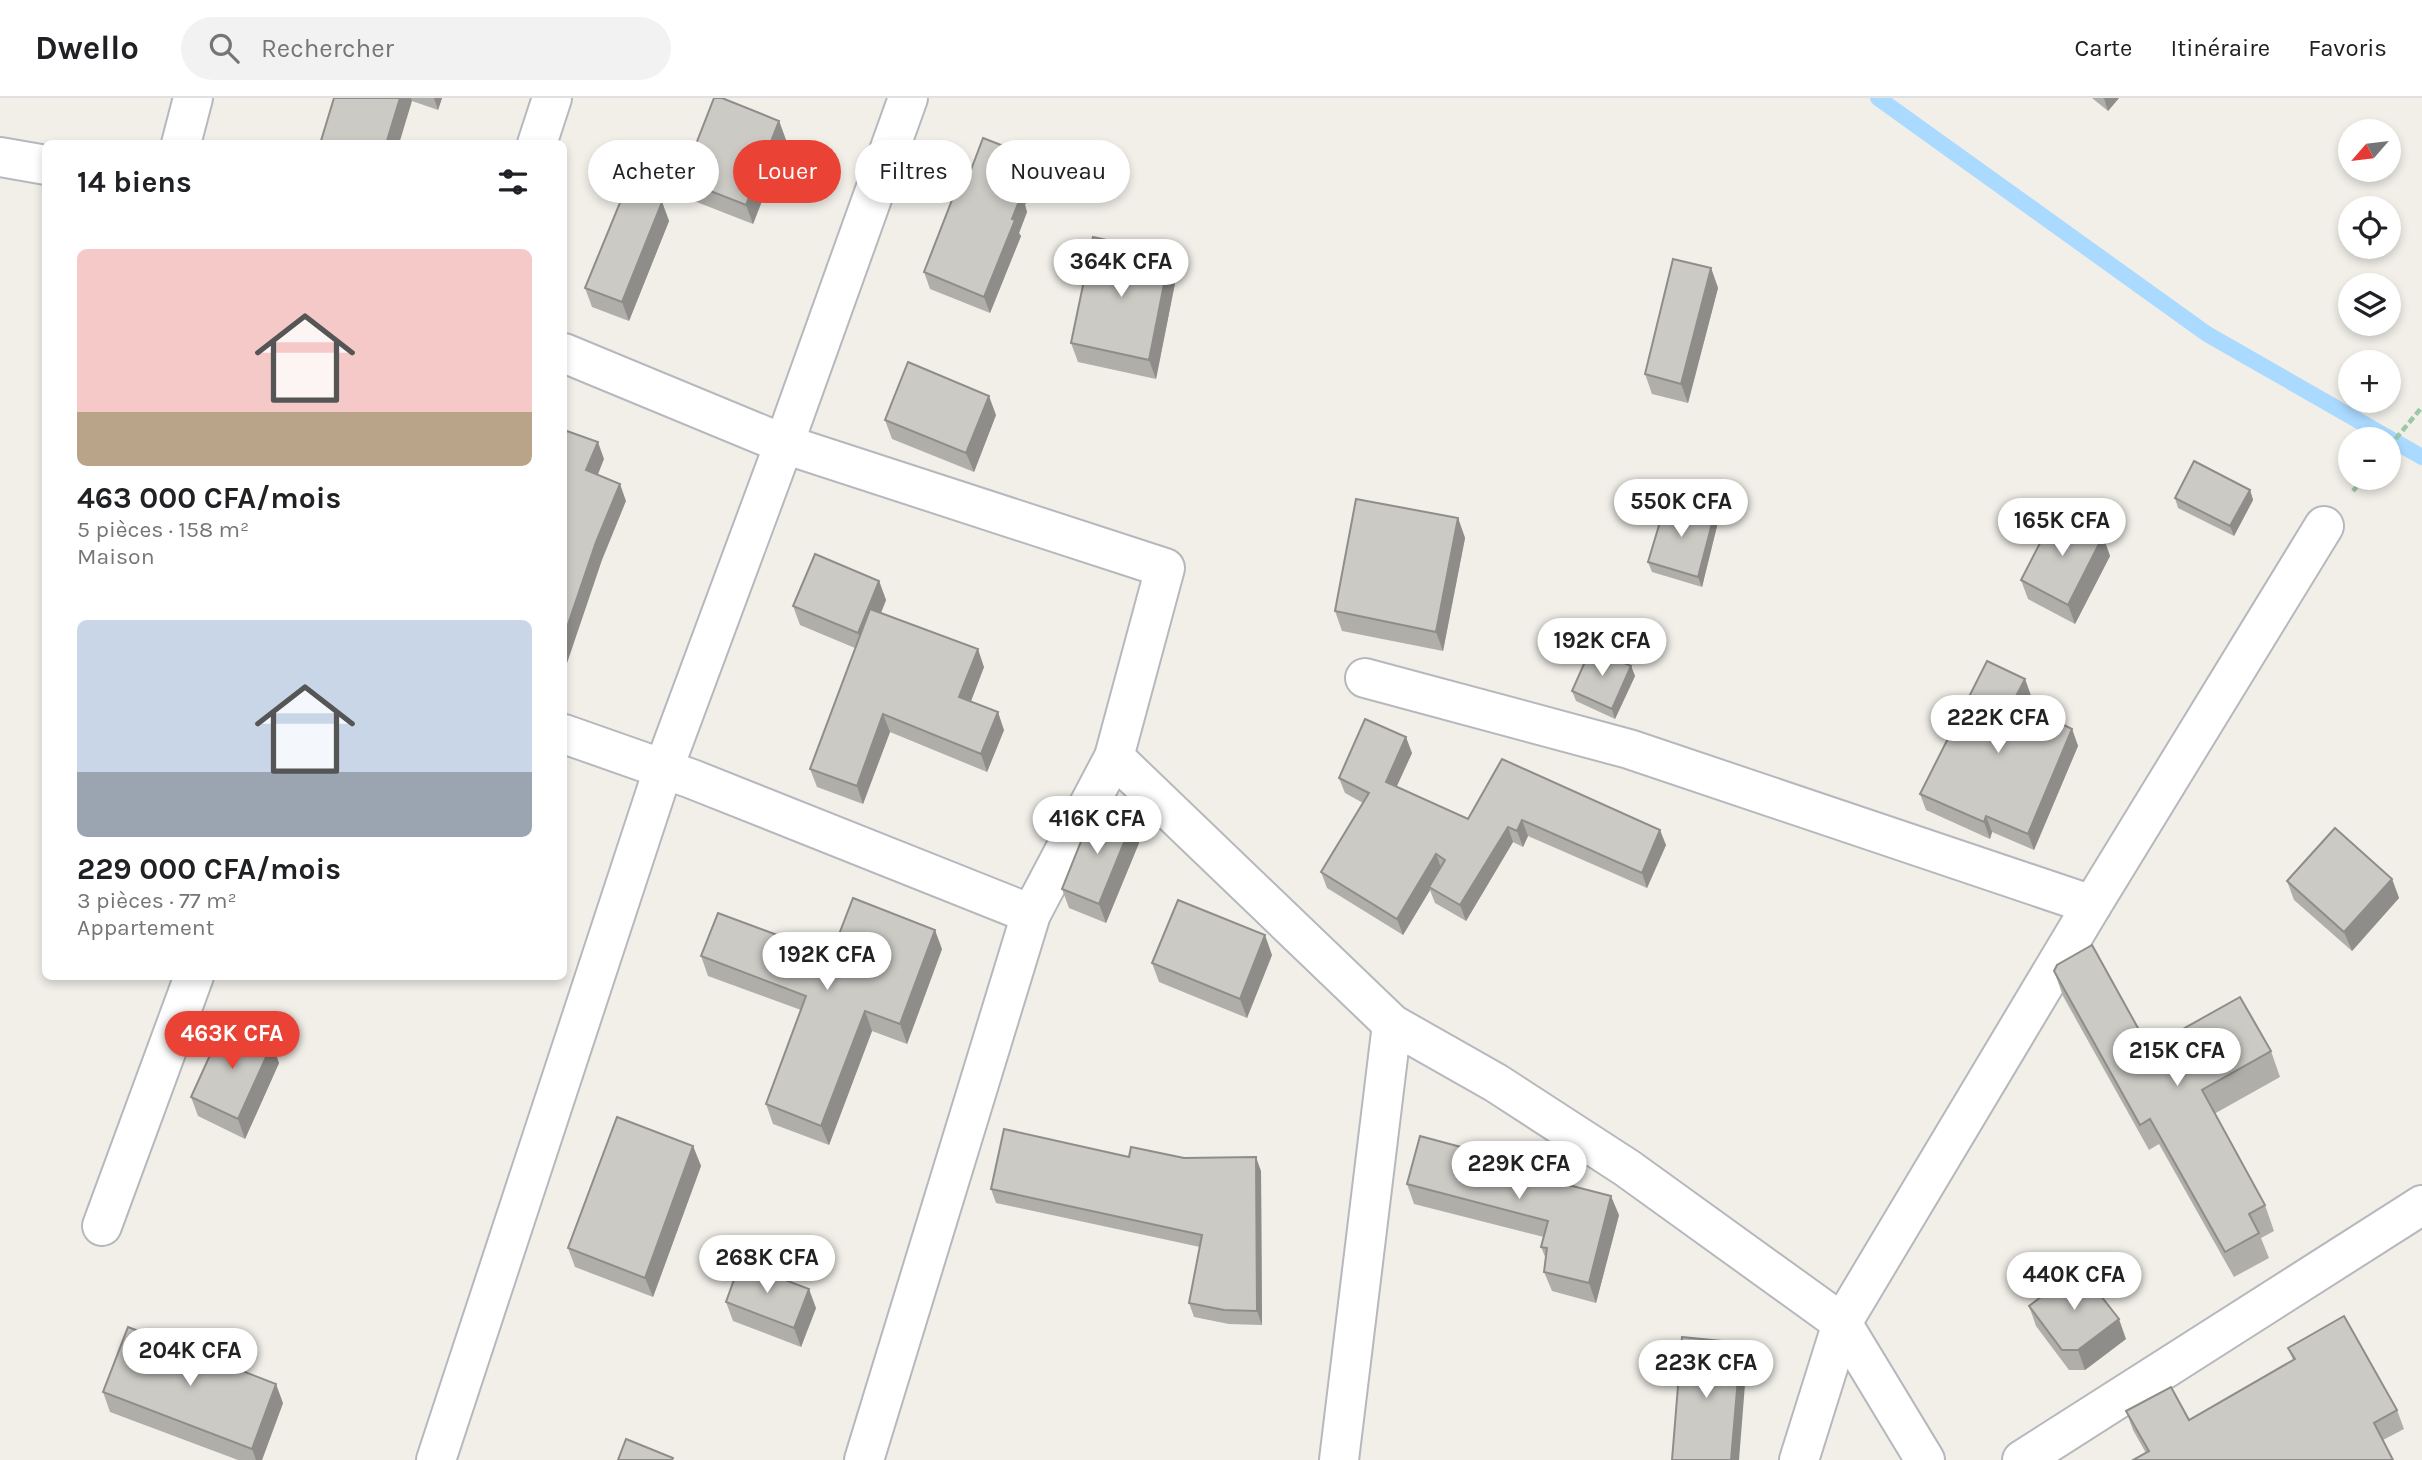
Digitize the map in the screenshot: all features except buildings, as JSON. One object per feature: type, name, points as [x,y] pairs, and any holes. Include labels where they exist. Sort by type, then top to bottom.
[{"type":"street","points":[[182,140],[193,98]]},
{"type":"street","points":[[538,140],[552,98]]},
{"type":"street","points":[[436,1460],[663,770],[908,98]]},
{"type":"street","points":[[0,156],[42,164]]},
{"type":"street","points":[[567,354],[784,444],[1164,568],[1114,757],[1031,914],[863,1460]]},
{"type":"street","points":[[1799,1460],[1842,1323],[2092,905],[2324,526]]},
{"type":"street","points":[[1365,678],[1629,749],[2092,905]]},
{"type":"street","points":[[567,735],[704,784],[1031,914]]},
{"type":"street","points":[[1114,757],[1392,1024],[1496,1083],[1627,1168],[1842,1323],[1926,1460]]},
{"type":"street","points":[[102,1226],[193,980]]},
{"type":"street","points":[[1339,1460],[1392,1024]]},
{"type":"street","points":[[2022,1460],[2422,1205]]},
{"type":"path","points":[[2401,432],[2422,407]]},
{"type":"waterway","points":[[1878,98],[2207,334],[2422,457]]}]
